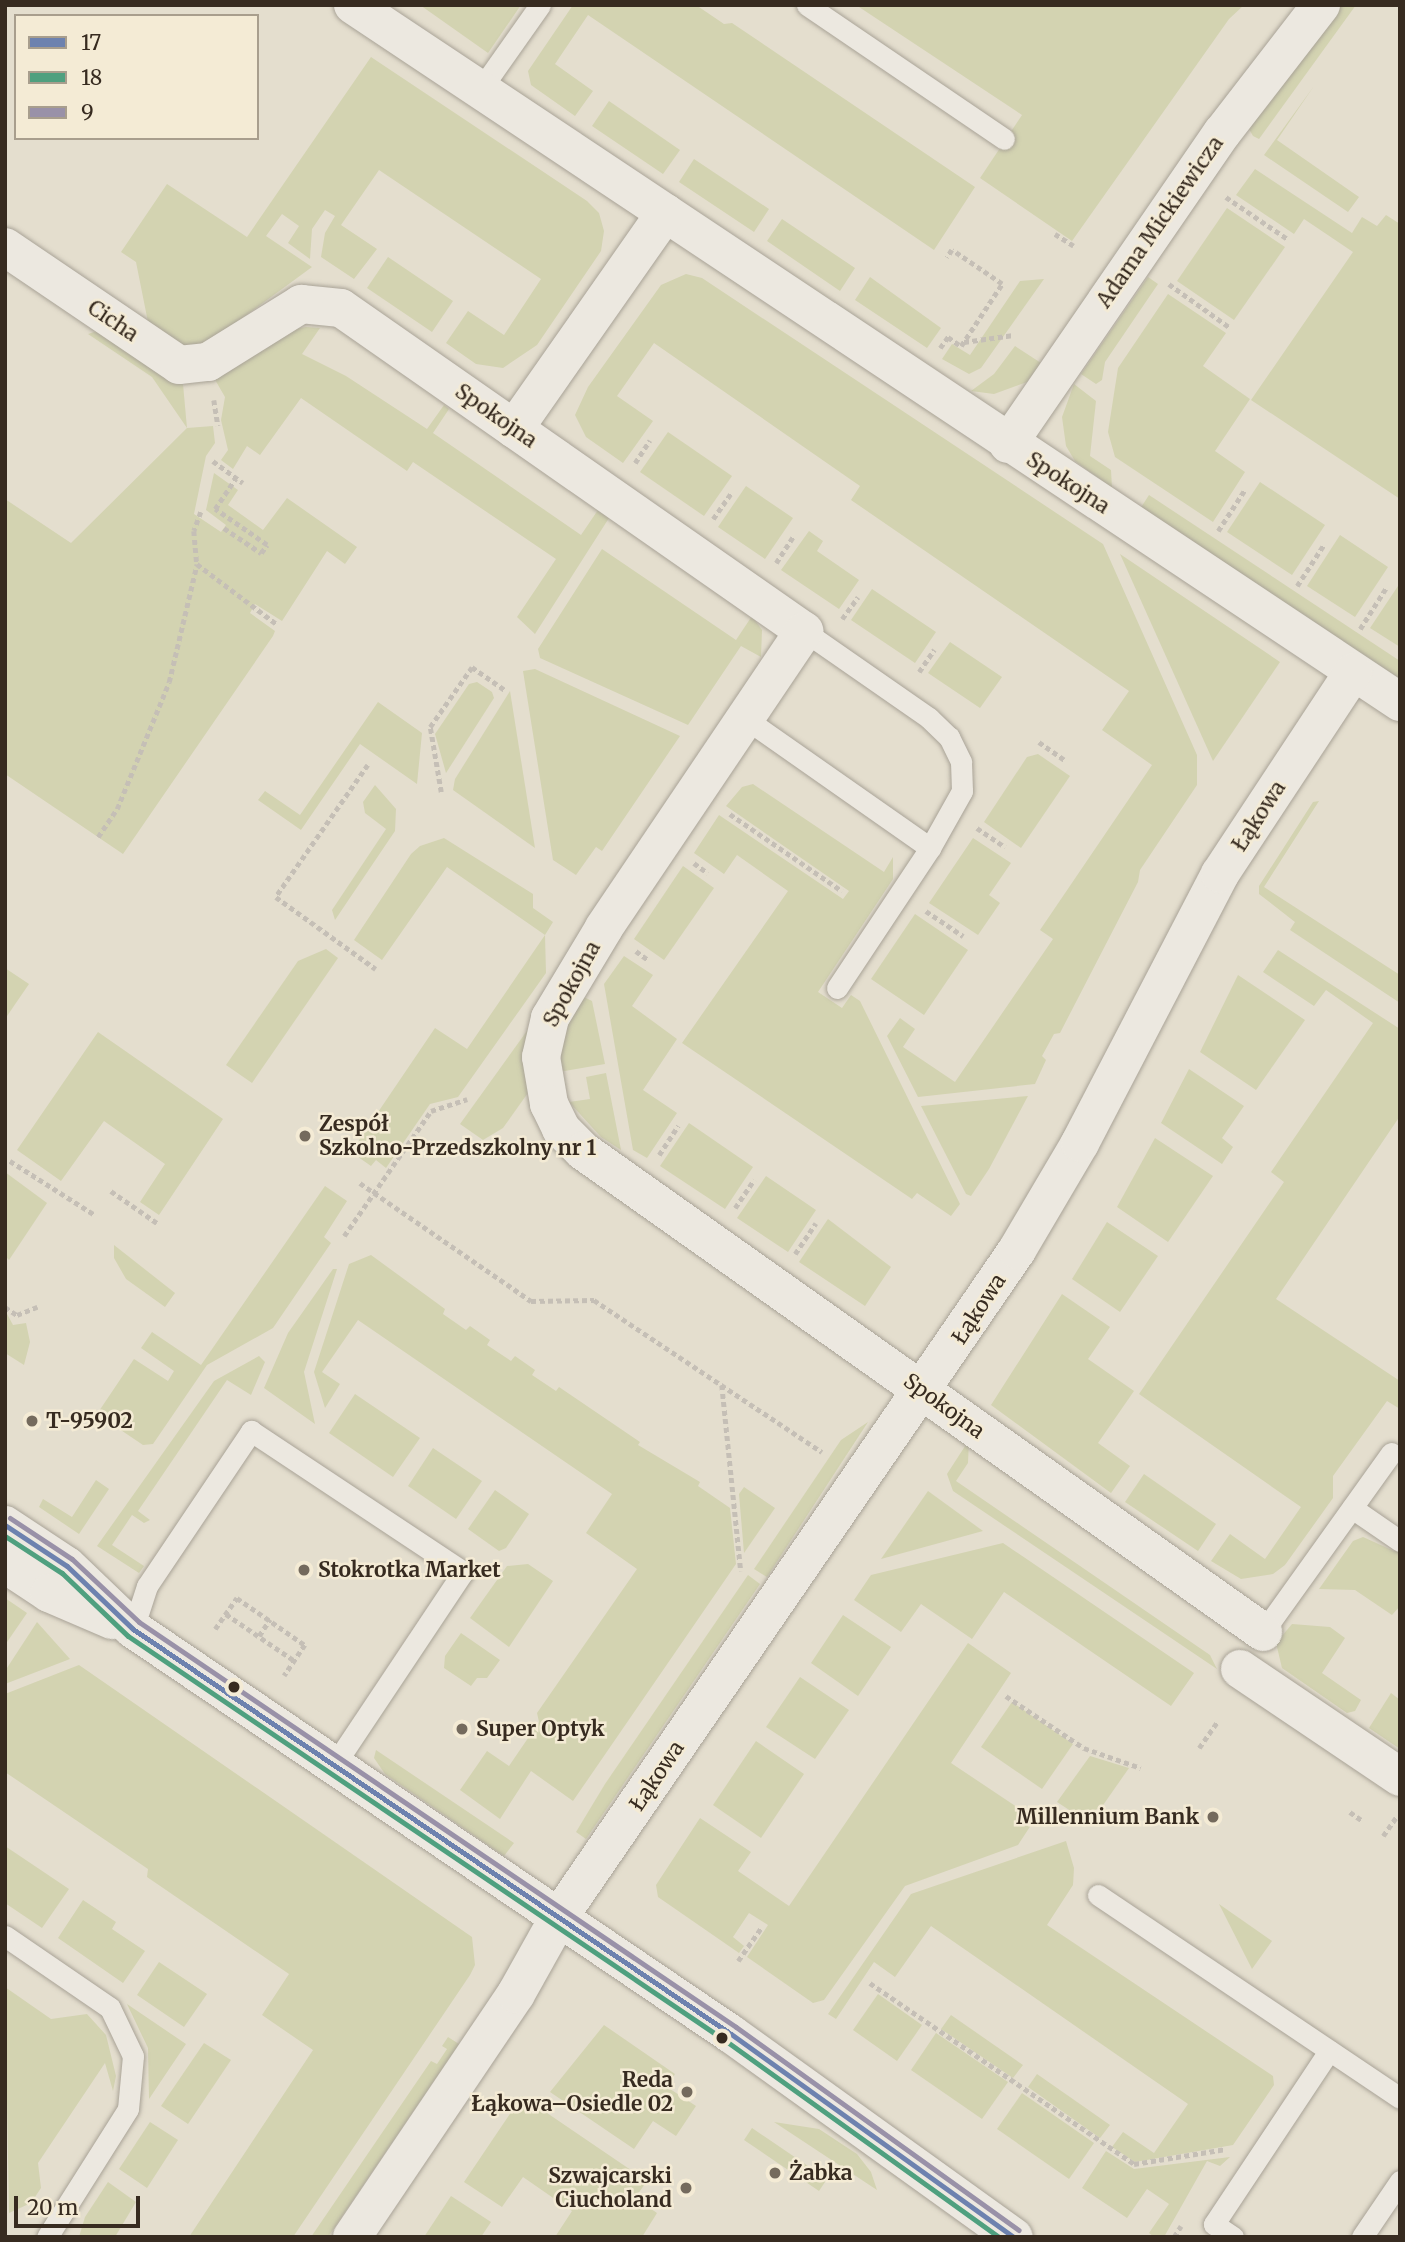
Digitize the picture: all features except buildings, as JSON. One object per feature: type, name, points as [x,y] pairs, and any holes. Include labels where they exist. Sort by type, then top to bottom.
[{"type":"street","name":"Spokojna","points":[[353,5],[1008,444],[1400,702]]},
{"type":"street","name":"Adama Mickiewicza","points":[[1008,444],[1193,175],[1321,5]]},
{"type":"street","points":[[514,429],[666,213]]},
{"type":"street","name":"Cicha","points":[[5,247],[179,365],[208,362],[227,349]]},
{"type":"street","name":"Spokojna","points":[[227,349],[301,304],[341,308],[804,631],[604,928],[550,1018],[541,1057],[549,1104],[561,1129],[583,1151],[1263,1632]]},
{"type":"street","name":"Łąkowa","points":[[352,2237],[516,1994],[559,1917],[923,1391],[1017,1250],[1080,1143],[1220,874],[1353,672]]},
{"type":"street","points":[[5,1525],[67,1566],[133,1629],[559,1917],[1014,2237]]},
{"type":"street","points":[[5,1564],[49,1593],[133,1629]]},
{"type":"street","points":[[1240,1669],[1400,1777]]},
{"type":"lane","points":[[480,90],[540,5]]},
{"type":"lane","points":[[807,5],[1004,139]]},
{"type":"lane","points":[[804,631],[929,718],[949,737],[961,762],[962,791],[930,848],[837,988]]},
{"type":"lane","points":[[746,719],[930,848]]},
{"type":"lane","points":[[133,1629],[147,1586],[251,1431],[463,1572],[335,1764]]},
{"type":"lane","name":"Spokojna","points":[[1263,1632],[1391,1453]]},
{"type":"lane","points":[[1352,1508],[1400,1541]]},
{"type":"lane","points":[[1098,1895],[1400,2098]]},
{"type":"lane","points":[[5,1936],[110,2008],[133,2056],[128,2109],[47,2237]]},
{"type":"lane","points":[[1233,2237],[1214,2224],[1329,2051]]},
{"type":"lane","points":[[1363,2237],[1400,2181]]},
{"type":"path","points":[[1193,175],[1289,240]]},
{"type":"path","points":[[1055,233],[1074,246]]},
{"type":"path","points":[[932,360],[949,335],[961,346],[1002,284],[952,250],[947,258]]},
{"type":"path","points":[[1134,259],[1229,327]]},
{"type":"path","points":[[964,342],[1014,335]]},
{"type":"path","points":[[628,474],[650,440]]},
{"type":"path","points":[[213,461],[243,483]]},
{"type":"path","points":[[224,528],[261,554],[267,545],[215,509],[236,478]]},
{"type":"path","points":[[1216,534],[1244,491]]},
{"type":"path","points":[[707,528],[731,493]]},
{"type":"path","points":[[98,837],[117,809],[169,682],[197,564],[194,531],[201,512]]},
{"type":"path","points":[[770,571],[793,537]]},
{"type":"path","points":[[1296,587],[1323,546]]},
{"type":"path","points":[[197,564],[278,625]]},
{"type":"path","points":[[1359,629],[1386,588]]},
{"type":"path","points":[[841,621],[858,597]]},
{"type":"path","points":[[919,673],[934,650]]},
{"type":"path","points":[[441,792],[430,727],[472,667],[505,690]]},
{"type":"path","points":[[1038,742],[1066,761]]},
{"type":"path","points":[[368,765],[276,897],[376,969]]},
{"type":"path","points":[[723,810],[842,891]]},
{"type":"path","points":[[971,824],[1005,847]]},
{"type":"path","points":[[916,904],[962,936]]},
{"type":"path","points":[[344,1236],[431,1111],[467,1099]]},
{"type":"path","points":[[657,1158],[678,1126]]},
{"type":"path","points":[[10,1161],[95,1215]]},
{"type":"path","points":[[734,1210],[754,1180]]},
{"type":"path","points":[[360,1183],[531,1301],[594,1300],[822,1451]]},
{"type":"path","points":[[111,1191],[157,1223]]},
{"type":"path","points":[[789,1264],[816,1223]]},
{"type":"path","points":[[5,1307],[17,1315],[37,1307]]},
{"type":"path","points":[[722,1385],[741,1571]]},
{"type":"path","points":[[215,1629],[237,1598],[270,1619],[305,1645],[284,1676]]},
{"type":"path","points":[[226,1614],[295,1661]]},
{"type":"path","points":[[259,1636],[270,1619]]},
{"type":"path","points":[[1006,1696],[1084,1748],[1141,1768]]},
{"type":"path","points":[[1199,1748],[1217,1722]]},
{"type":"path","points":[[1350,1812],[1363,1821]]},
{"type":"path","points":[[1384,1836],[1392,1823]]},
{"type":"path","points":[[738,1961],[761,1928]]},
{"type":"path","points":[[870,1983],[1134,2164],[1227,2149],[1253,2167]]},
{"type":"green space","points":[[420,5],[521,5],[488,53]]},
{"type":"green space","points":[[573,5],[696,5],[724,24],[732,23],[975,187],[934,250],[588,15],[555,64],[593,91],[575,116],[531,85],[528,71]]},
{"type":"green space","points":[[856,5],[1244,5],[1229,19],[1072,241],[980,178],[1022,115]]},
{"type":"green space","points":[[1339,5],[1356,5],[1259,139],[1253,136],[1249,129]]},
{"type":"green space","points":[[371,57],[587,201],[599,213],[604,231],[601,251],[537,345],[503,368],[476,364],[446,343],[468,311],[504,335],[541,279],[379,170],[341,225],[377,249],[354,279],[321,257],[325,233],[335,216],[325,210],[312,229],[310,259],[288,243],[299,226],[282,214],[266,236],[312,267],[207,344],[184,346],[149,327],[136,262],[121,252],[167,184],[247,237]]},
{"type":"green space","points":[[1314,86],[1277,140],[1359,197],[1348,212],[1264,155]]},
{"type":"green space","points":[[609,101],[680,150],[663,174],[592,126]]},
{"type":"green space","points":[[694,159],[769,209],[754,232],[679,182]]},
{"type":"green space","points":[[1255,169],[1352,233],[1362,217],[1377,226],[1386,215],[1400,224],[1400,499],[1251,400],[1353,252],[1304,219],[1294,234],[1236,195]]},
{"type":"green space","points":[[1227,208],[1285,247],[1234,320],[1177,281]]},
{"type":"green space","points":[[782,219],[855,268],[840,291],[767,241]]},
{"type":"green space","points":[[388,257],[453,301],[432,332],[367,288]]},
{"type":"green space","points":[[686,274],[702,278],[1103,544],[1197,755],[1197,785],[1140,870],[1138,882],[1060,1033],[1054,1034],[1042,1056],[1046,1060],[1035,1084],[918,1097],[887,1036],[900,1018],[915,1029],[903,1047],[955,1082],[1053,939],[1040,930],[1152,765],[1102,730],[1129,691],[851,500],[860,486],[654,343],[617,396],[653,421],[623,463],[586,437],[575,415],[588,387],[661,285]]},
{"type":"green space","points":[[870,277],[941,328],[927,348],[855,300]]},
{"type":"green space","points":[[1148,277],[1158,284],[1105,362],[1102,380],[1096,384],[1081,374]]},
{"type":"green space","points":[[1044,279],[981,368],[969,374],[942,359],[952,344],[970,355],[1020,281]]},
{"type":"green space","points":[[1168,294],[1226,333],[1203,366],[1250,399],[1215,451],[1245,472],[1213,522],[1115,457],[1108,432],[1118,368]]},
{"type":"green space","points":[[320,328],[302,354],[346,376],[427,429],[444,405],[449,409],[433,433],[581,535],[598,510],[609,518],[535,634],[517,617],[556,559],[413,462],[407,471],[301,398],[260,455],[247,446],[233,469],[221,460],[228,450],[221,420],[225,397],[214,378],[288,330]]},
{"type":"green space","points":[[97,331],[183,384],[187,428],[152,377],[88,334]]},
{"type":"green space","points":[[1015,346],[1041,363],[1027,382],[994,394],[971,391],[994,374]]},
{"type":"green space","points":[[1074,384],[1096,401],[1090,456],[1111,470],[1112,488],[1075,461],[1066,446],[1062,417]]},
{"type":"green space","points":[[213,426],[215,443],[206,456],[194,514],[221,532],[226,525],[206,510],[214,473],[238,490],[228,505],[263,530],[287,498],[357,547],[345,564],[327,551],[282,621],[255,604],[250,613],[275,631],[273,636],[123,854],[5,774],[5,499],[71,543],[187,428]]},
{"type":"green space","points":[[668,432],[732,476],[704,516],[640,472]]},
{"type":"green space","points":[[1260,482],[1325,525],[1292,575],[1227,532]]},
{"type":"green space","points":[[746,486],[793,518],[765,559],[718,527]]},
{"type":"green space","points":[[1149,495],[1400,661],[1400,680],[1140,509]]},
{"type":"green space","points":[[809,531],[823,541],[817,551],[859,580],[839,609],[781,570]]},
{"type":"green space","points":[[1340,535],[1388,567],[1355,617],[1307,586]]},
{"type":"green space","points":[[602,549],[736,640],[752,616],[762,630],[761,657],[741,646],[688,725],[540,658],[538,649]]},
{"type":"green space","points":[[1120,554],[1280,662],[1213,761]]},
{"type":"green space","points":[[1400,583],[1400,647],[1370,628]]},
{"type":"green space","points":[[872,589],[936,632],[915,663],[851,620]]},
{"type":"green space","points":[[950,642],[1002,677],[980,708],[928,673]]},
{"type":"green space","points":[[535,669],[680,736],[602,851],[596,847],[576,875],[553,860],[523,671]]},
{"type":"green space","points":[[477,682],[492,692],[494,698],[446,773],[435,734],[469,684]]},
{"type":"green space","points":[[510,691],[535,848],[453,790],[455,779]]},
{"type":"green space","points":[[378,702],[422,733],[417,784],[360,744],[301,830],[258,800],[265,791],[300,815]]},
{"type":"green space","points":[[1038,754],[1070,776],[1021,848],[984,822],[1027,757]]},
{"type":"green space","points":[[753,784],[884,872],[893,857],[893,879],[818,992],[842,1008],[851,995],[860,1001],[960,1204],[951,1216],[917,1193],[912,1199],[682,1043],[788,891],[737,855],[724,874],[694,853],[719,815],[843,899],[849,891],[726,806],[742,787]]},
{"type":"green space","points":[[375,785],[396,809],[395,831],[335,920],[332,910],[386,829],[365,813],[363,802]]},
{"type":"green space","points":[[1319,801],[1264,887],[1400,975],[1400,1003],[1290,930],[1295,922],[1259,894],[1259,886],[1313,802]]},
{"type":"green space","points":[[444,838],[533,894],[533,908],[553,922],[545,935],[447,867],[382,960],[354,940],[411,854],[420,846]]},
{"type":"green space","points":[[973,838],[1011,863],[989,895],[1000,903],[978,935],[929,903]]},
{"type":"green space","points":[[683,866],[714,888],[664,960],[634,939]]},
{"type":"green space","points":[[915,914],[968,950],[924,1015],[871,979]]},
{"type":"green space","points":[[545,935],[546,973],[458,1097],[430,1104],[386,1168],[376,1160],[371,1166],[351,1152],[435,1028],[467,1049]]},
{"type":"green space","points":[[326,949],[338,958],[252,1083],[226,1065],[298,961]]},
{"type":"green space","points":[[1278,950],[1400,1029],[1400,1116],[1276,1299],[1400,1381],[1400,1409],[1387,1401],[1333,1476],[1333,1498],[1285,1565],[1273,1574],[1241,1579],[1211,1561],[1230,1534],[1265,1559],[1301,1507],[1139,1394],[1284,1182],[1271,1172],[1373,1023],[1326,990],[1314,1006],[1263,972]]},
{"type":"green space","points":[[624,956],[653,975],[632,1006],[677,1039],[643,1090],[677,1113],[647,1158],[633,1150],[604,984]]},
{"type":"green space","points":[[5,968],[29,984],[5,1019]]},
{"type":"green space","points":[[1238,975],[1305,1020],[1256,1090],[1200,1052]]},
{"type":"green space","points":[[582,996],[592,1001],[605,1064],[559,1072],[557,1052],[564,1028]]},
{"type":"green space","points":[[542,1010],[530,1090],[503,1128],[483,1140],[460,1124]]},
{"type":"green space","points":[[98,1032],[223,1119],[159,1215],[140,1202],[165,1164],[104,1121],[61,1181],[17,1150]]},
{"type":"green space","points":[[1189,1069],[1244,1106],[1222,1138],[1233,1147],[1222,1164],[1161,1123]]},
{"type":"green space","points":[[606,1073],[621,1150],[601,1137],[569,1102],[590,1099],[586,1077]]},
{"type":"green space","points":[[1028,1096],[989,1169],[971,1196],[966,1194],[921,1106]]},
{"type":"green space","points":[[689,1123],[753,1167],[725,1209],[660,1166]]},
{"type":"green space","points":[[1155,1138],[1213,1176],[1168,1242],[1117,1207]]},
{"type":"green space","points":[[5,1172],[47,1203],[9,1260],[5,1256]]},
{"type":"green space","points":[[766,1176],[816,1210],[788,1252],[737,1218]]},
{"type":"green space","points":[[325,1186],[347,1201],[324,1237],[331,1243],[273,1328],[207,1365],[153,1444],[143,1445],[97,1414],[134,1359],[168,1381],[174,1371],[141,1348],[152,1332],[201,1365]]},
{"type":"green space","points":[[828,1219],[891,1267],[865,1306],[799,1262]]},
{"type":"green space","points":[[1107,1222],[1158,1256],[1120,1312],[1072,1279]]},
{"type":"green space","points":[[114,1245],[175,1293],[165,1307],[126,1279],[114,1258]]},
{"type":"green space","points":[[371,1255],[445,1309],[443,1314],[466,1330],[470,1326],[490,1340],[487,1345],[511,1361],[515,1356],[535,1370],[532,1375],[556,1391],[559,1387],[640,1442],[638,1445],[700,1482],[698,1486],[730,1508],[736,1564],[573,1801],[531,1771],[500,1819],[460,1790],[487,1751],[509,1766],[539,1722],[537,1713],[637,1569],[586,1533],[612,1494],[358,1320],[322,1372],[340,1384],[325,1408],[314,1372],[349,1264]]},
{"type":"green space","points":[[333,1269],[337,1269],[304,1372],[315,1424],[264,1388],[288,1333]]},
{"type":"green space","points":[[1062,1294],[1110,1327],[1088,1359],[1134,1391],[1098,1443],[1130,1466],[1111,1493],[991,1405]]},
{"type":"green space","points":[[5,1310],[13,1325],[26,1323],[30,1342],[24,1365],[5,1353]]},
{"type":"green space","points":[[259,1356],[265,1362],[251,1395],[227,1380],[138,1511],[150,1520],[144,1523],[132,1515],[112,1545],[144,1566],[139,1573],[97,1546],[214,1381]]},
{"type":"green space","points":[[355,1394],[420,1438],[393,1477],[329,1433]]},
{"type":"green space","points":[[868,1422],[767,1577],[754,1569],[841,1440]]},
{"type":"green space","points":[[969,1440],[968,1463],[956,1481],[1210,1655],[1217,1669],[953,1491],[947,1474]]},
{"type":"green space","points":[[433,1448],[482,1481],[456,1519],[408,1486]]},
{"type":"green space","points":[[1144,1474],[1216,1524],[1198,1551],[1125,1502]]},
{"type":"green space","points":[[96,1480],[109,1489],[79,1534],[39,1507],[43,1499],[72,1517]]},
{"type":"green space","points":[[744,1487],[775,1508],[744,1553],[739,1494]]},
{"type":"green space","points":[[495,1490],[529,1514],[506,1548],[499,1551],[468,1529]]},
{"type":"green space","points":[[928,1491],[983,1531],[881,1559]]},
{"type":"green space","points":[[1363,1537],[1394,1551],[1400,1545],[1400,1606],[1392,1615],[1355,1590],[1319,1589],[1353,1541]]},
{"type":"green space","points":[[1003,1543],[1194,1673],[1171,1706],[1004,1592],[972,1639],[921,1604],[901,1632],[854,1600],[871,1575]]},
{"type":"green space","points":[[528,1564],[553,1581],[509,1647],[470,1618],[507,1566]]},
{"type":"green space","points":[[748,1575],[760,1584],[586,1839],[576,1832],[605,1784]]},
{"type":"green space","points":[[5,1598],[27,1613],[5,1645]]},
{"type":"green space","points":[[843,1615],[891,1647],[858,1696],[811,1663]]},
{"type":"green space","points":[[37,1622],[70,1659],[5,1684],[5,1671]]},
{"type":"green space","points":[[1292,1624],[1330,1627],[1345,1638],[1322,1673],[1361,1700],[1355,1711],[1347,1713],[1282,1668],[1276,1643]]},
{"type":"green space","points":[[461,1633],[500,1660],[487,1678],[477,1678],[471,1686],[444,1668],[445,1656]]},
{"type":"green space","points":[[968,1643],[1011,1673],[951,1763],[1035,1819],[1018,1845],[905,1886],[824,2000],[813,2003],[747,1957],[768,1925],[749,1913],[733,1937],[744,1946],[739,1953],[658,1897],[656,1885],[700,1818],[751,1852],[738,1871],[789,1906]]},
{"type":"green space","points":[[79,1665],[472,1937],[475,1965],[470,1975],[293,2237],[189,2237],[313,2050],[262,2015],[289,1974],[147,1877],[148,1869],[5,1772],[5,1694]]},
{"type":"green space","points":[[800,1677],[849,1710],[815,1759],[766,1727]]},
{"type":"green space","points":[[1391,1693],[1400,1700],[1400,1749],[1369,1728]]},
{"type":"green space","points":[[1012,1702],[1073,1744],[1042,1789],[981,1747]]},
{"type":"green space","points":[[756,1741],[804,1774],[761,1838],[713,1805]]},
{"type":"green space","points":[[376,1750],[514,1843],[504,1856],[385,1774],[374,1758]]},
{"type":"green space","points":[[1090,1756],[1129,1768],[1101,1808],[1077,1815],[1057,1802]]},
{"type":"green space","points":[[1066,1841],[1074,1868],[1073,1885],[1047,1925],[1273,2076],[1274,2085],[1233,2145],[1135,2162],[1112,2147],[1123,2132],[1154,2153],[1188,2104],[931,1926],[895,1977],[874,1962],[836,2019],[828,2014],[911,1894]]},
{"type":"green space","points":[[5,1846],[69,1889],[42,1928],[5,1903]]},
{"type":"green space","points":[[83,1900],[116,1922],[112,1929],[145,1951],[123,1983],[58,1938]]},
{"type":"green space","points":[[1219,1904],[1272,1941],[1252,1969]]},
{"type":"green space","points":[[159,1962],[207,1994],[184,2027],[137,1995]]},
{"type":"green space","points":[[5,1987],[51,2019],[87,2014],[106,2035],[116,2076],[113,2091],[105,2063],[38,2163],[41,2188],[31,2203],[9,2213]]},
{"type":"green space","points":[[878,1994],[922,2025],[897,2061],[853,2030]]},
{"type":"green space","points":[[127,2004],[186,2044],[149,2099],[148,2048]]},
{"type":"green space","points":[[951,2015],[1023,2065],[1013,2078],[941,2029]]},
{"type":"green space","points":[[604,2025],[675,2074],[667,2087],[696,2106],[676,2136],[653,2121],[634,2149],[550,2092]]},
{"type":"green space","points":[[936,2033],[1008,2082],[982,2119],[911,2070]]},
{"type":"green space","points":[[448,2037],[459,2044],[328,2237],[311,2237],[431,2061],[437,2064],[447,2049],[442,2046]]},
{"type":"green space","points":[[204,2043],[231,2060],[188,2124],[161,2106]]},
{"type":"green space","points":[[1037,2074],[1110,2125],[1100,2138],[1028,2087]]},
{"type":"green space","points":[[1022,2093],[1094,2143],[1069,2179],[997,2129]]},
{"type":"green space","points":[[522,2096],[647,2181],[635,2198],[657,2213],[642,2237],[555,2237],[572,2211],[523,2177],[502,2207],[464,2182]]},
{"type":"green space","points":[[150,2122],[178,2140],[147,2188],[119,2169]]},
{"type":"green space","points":[[774,2122],[819,2129],[857,2154],[871,2172],[877,2190]]},
{"type":"green space","points":[[752,2128],[827,2179],[819,2191],[744,2140]]},
{"type":"green space","points":[[1106,2151],[1134,2169],[1230,2157],[1220,2166],[1207,2161],[1164,2237],[1154,2237],[1149,2233],[1169,2204],[1147,2189],[1127,2218],[1082,2188]]},
{"type":"green space","points":[[108,2182],[136,2202],[115,2237],[79,2237],[85,2217]]},
{"type":"green space","points":[[451,2196],[491,2222],[481,2237],[424,2237]]},
{"type":"transit line","name":"9","points":[[10,1518],[72,1559],[139,1622],[736,2027],[1019,2230]]},
{"type":"transit line","name":"17","points":[[5,1525],[67,1566],[133,1629],[731,2034],[1014,2237]]},
{"type":"transit line","name":"18","points":[[5,1536],[62,1573],[128,1636],[726,2041],[999,2237]]},
{"type":"place","name":"Zespół Szkolno-Przedszkolny nr 1","points":[[305,1136]]},
{"type":"place","name":"T-95902","points":[[32,1421]]},
{"type":"place","name":"Stokrotka Market","points":[[304,1570]]},
{"type":"place","name":"Super Optyk","points":[[462,1729]]},
{"type":"place","name":"Millennium Bank","points":[[1213,1817]]},
{"type":"place","name":"Reda Łąkowa–Osiedle 02","points":[[687,2092]]},
{"type":"place","name":"Żabka","points":[[775,2173]]},
{"type":"place","name":"Szwajcarski Ciucholand","points":[[686,2188]]}]
